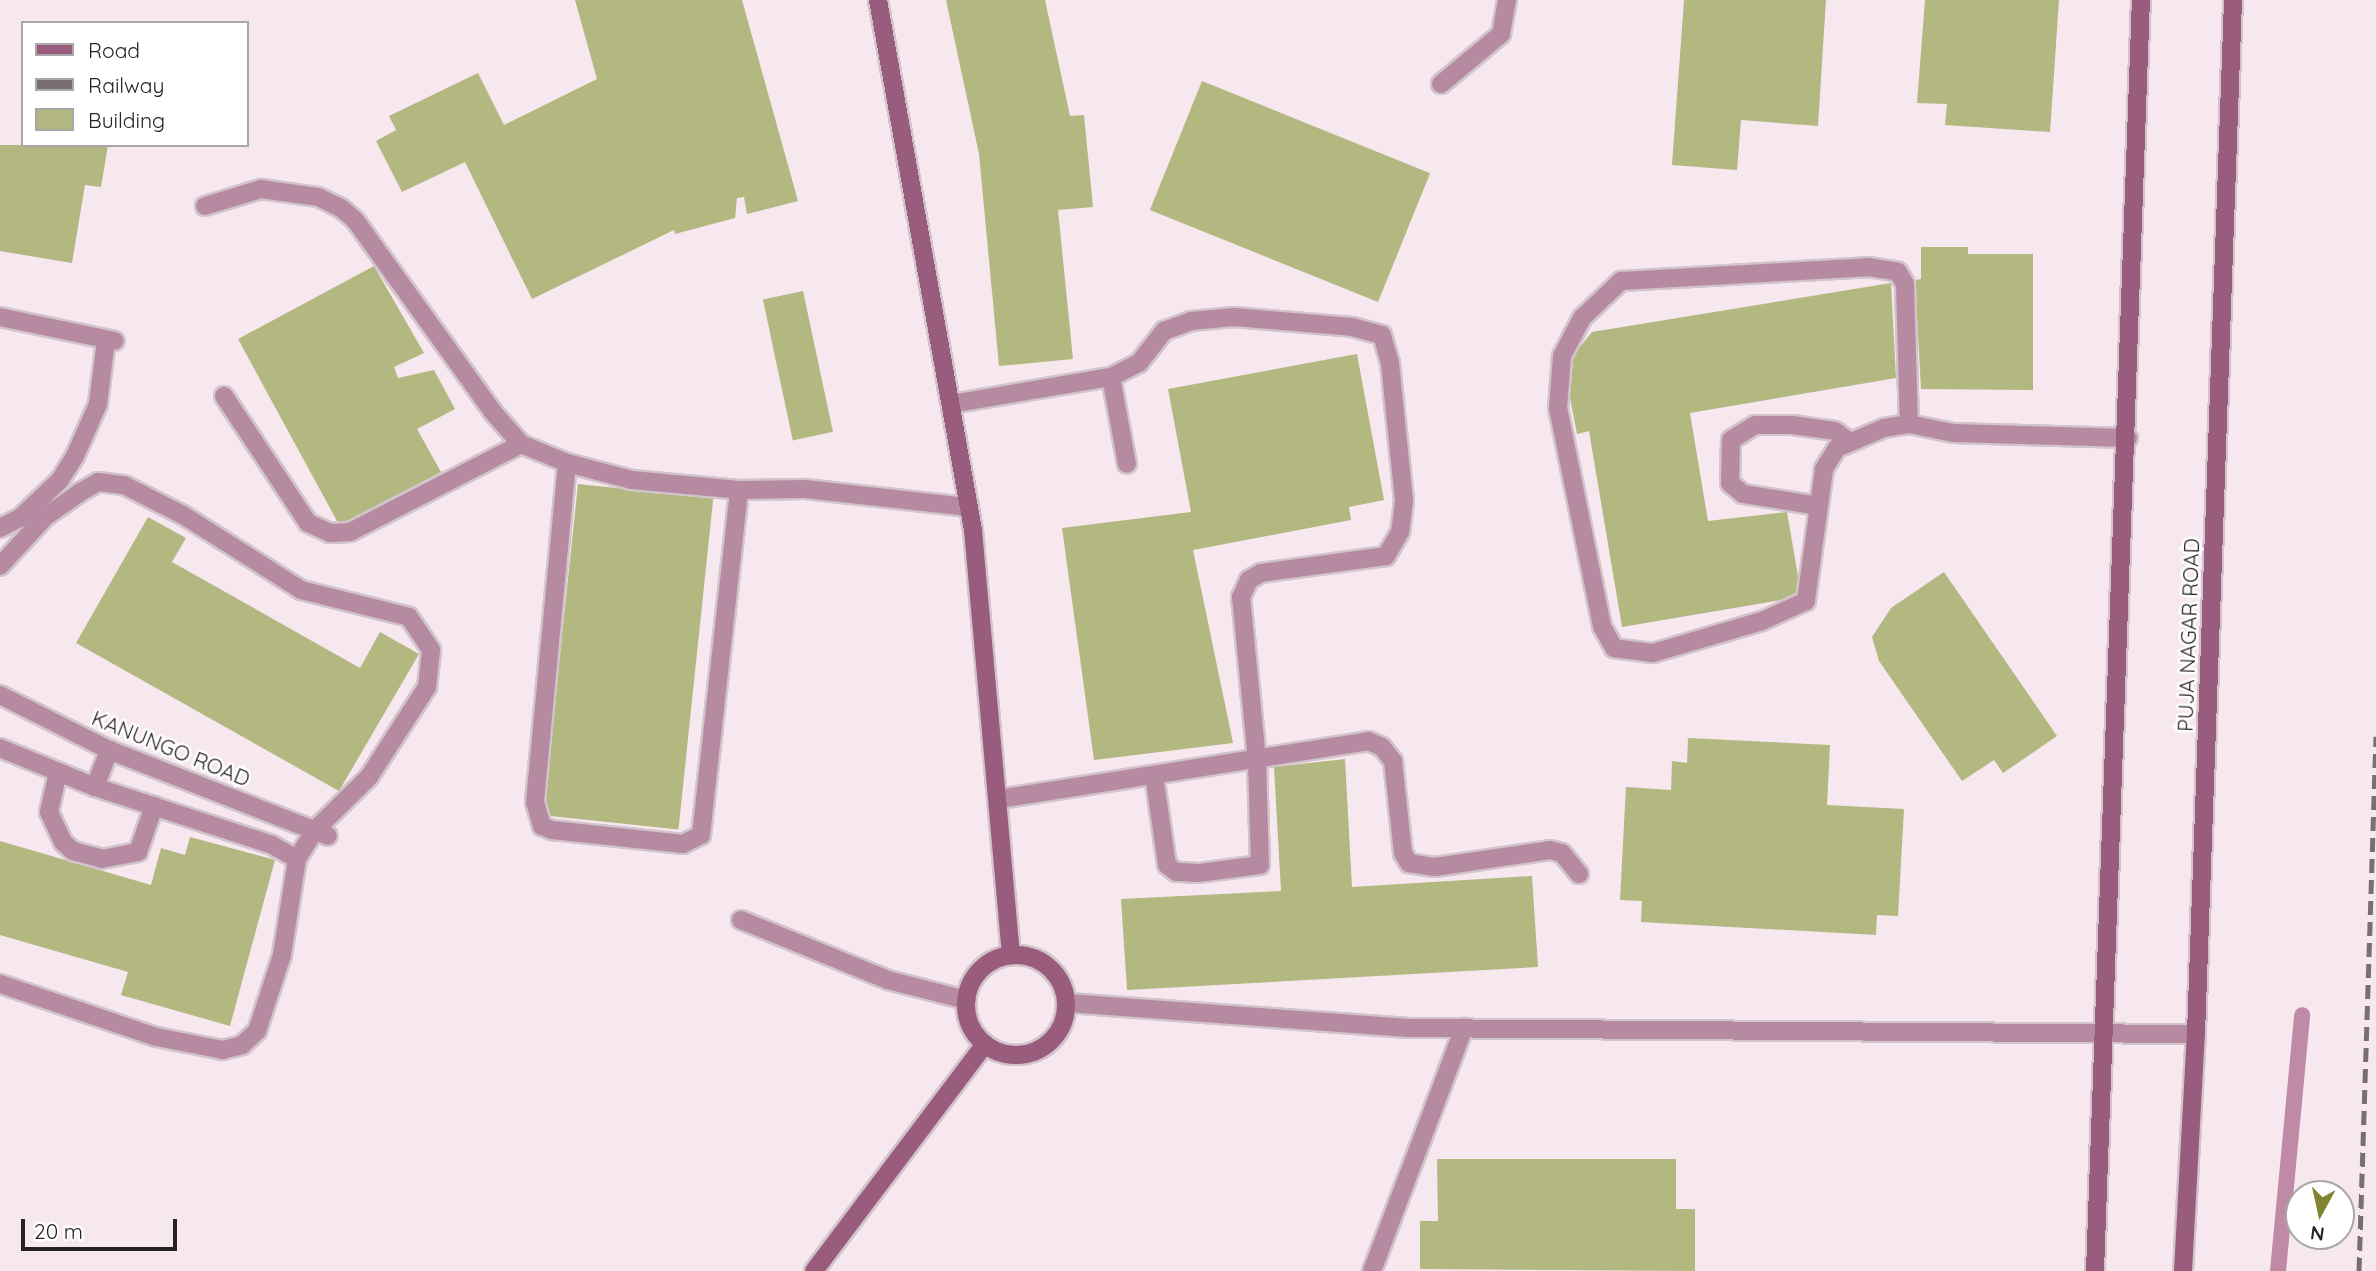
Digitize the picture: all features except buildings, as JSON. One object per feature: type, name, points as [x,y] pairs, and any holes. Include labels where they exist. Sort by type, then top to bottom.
[{"type":"street","points":[[878,0],[969,507],[999,799],[1011,956]]},
{"type":"street","points":[[1441,85],[1501,34],[1507,0]]},
{"type":"street","points":[[2095,1271],[2107,1034],[2141,0]]},
{"type":"street","name":"PUJA NAGAR ROAD","points":[[2183,1271],[2196,1034],[2233,0]]},
{"type":"street","points":[[205,206],[261,189],[309,195],[341,208],[355,220],[492,411],[521,444],[567,463],[632,480],[739,490],[805,489],[969,507]]},
{"type":"street","points":[[1909,424],[1905,284],[1898,272],[1868,267],[1621,281],[1601,295],[1582,318],[1562,356],[1558,408],[1602,626],[1614,648],[1653,653],[1793,610],[1806,601],[1824,469],[1837,448],[1884,428],[1909,424],[1953,433],[2128,438]]},
{"type":"street","points":[[0,317],[110,340],[98,404],[61,480],[20,518],[0,528]]},
{"type":"street","points":[[951,404],[1111,377],[1139,363],[1164,331],[1191,321],[1234,317],[1352,327],[1382,335],[1390,363],[1404,501],[1400,532],[1387,556],[1261,573],[1249,580],[1241,597],[1257,760],[1263,855],[1260,865],[1251,869],[1175,872],[1167,865],[1154,775]]},
{"type":"street","points":[[1111,377],[1127,464]]},
{"type":"street","points":[[224,396],[308,523],[330,533],[350,532],[521,444]]},
{"type":"street","points":[[1819,506],[1743,494],[1730,483],[1731,440],[1755,425],[1792,425],[1835,431],[1850,442]]},
{"type":"street","points":[[567,463],[535,802],[542,826],[552,830],[683,844],[701,835],[739,490]]},
{"type":"street","points":[[0,566],[44,517],[79,493],[98,482],[124,485],[183,515],[301,590],[409,617],[431,650],[427,687],[369,777],[297,859],[282,955],[257,1031],[242,1045],[223,1050],[156,1037],[0,984]]},
{"type":"street","name":"KANUNGO ROAD","points":[[0,695],[109,750],[321,833]]},
{"type":"street","points":[[999,799],[1257,760],[1368,740],[1382,747],[1393,761],[1403,853],[1409,863],[1435,867],[1550,850],[1562,853],[1578,874]]},
{"type":"street","points":[[0,748],[95,787],[272,845],[297,859]]},
{"type":"street","points":[[95,787],[109,750]]},
{"type":"street","points":[[58,772],[50,812],[63,842],[73,851],[102,859],[138,852],[154,806]]},
{"type":"street","points":[[741,920],[888,980],[966,1000]]},
{"type":"street","points":[[1011,956],[1043,962],[1063,987],[1067,1003],[1058,1034],[1032,1054],[999,1052],[985,1044],[973,1032],[966,1000],[981,970],[1011,956]]},
{"type":"street","points":[[1067,1003],[1464,1028],[2196,1034]]},
{"type":"street","points":[[1372,1271],[1464,1028]]},
{"type":"street","points":[[814,1271],[985,1044]]},
{"type":"waterway","points":[[2278,1271],[2302,1015]]},
{"type":"railway","points":[[2359,1271],[2376,736]]}]
